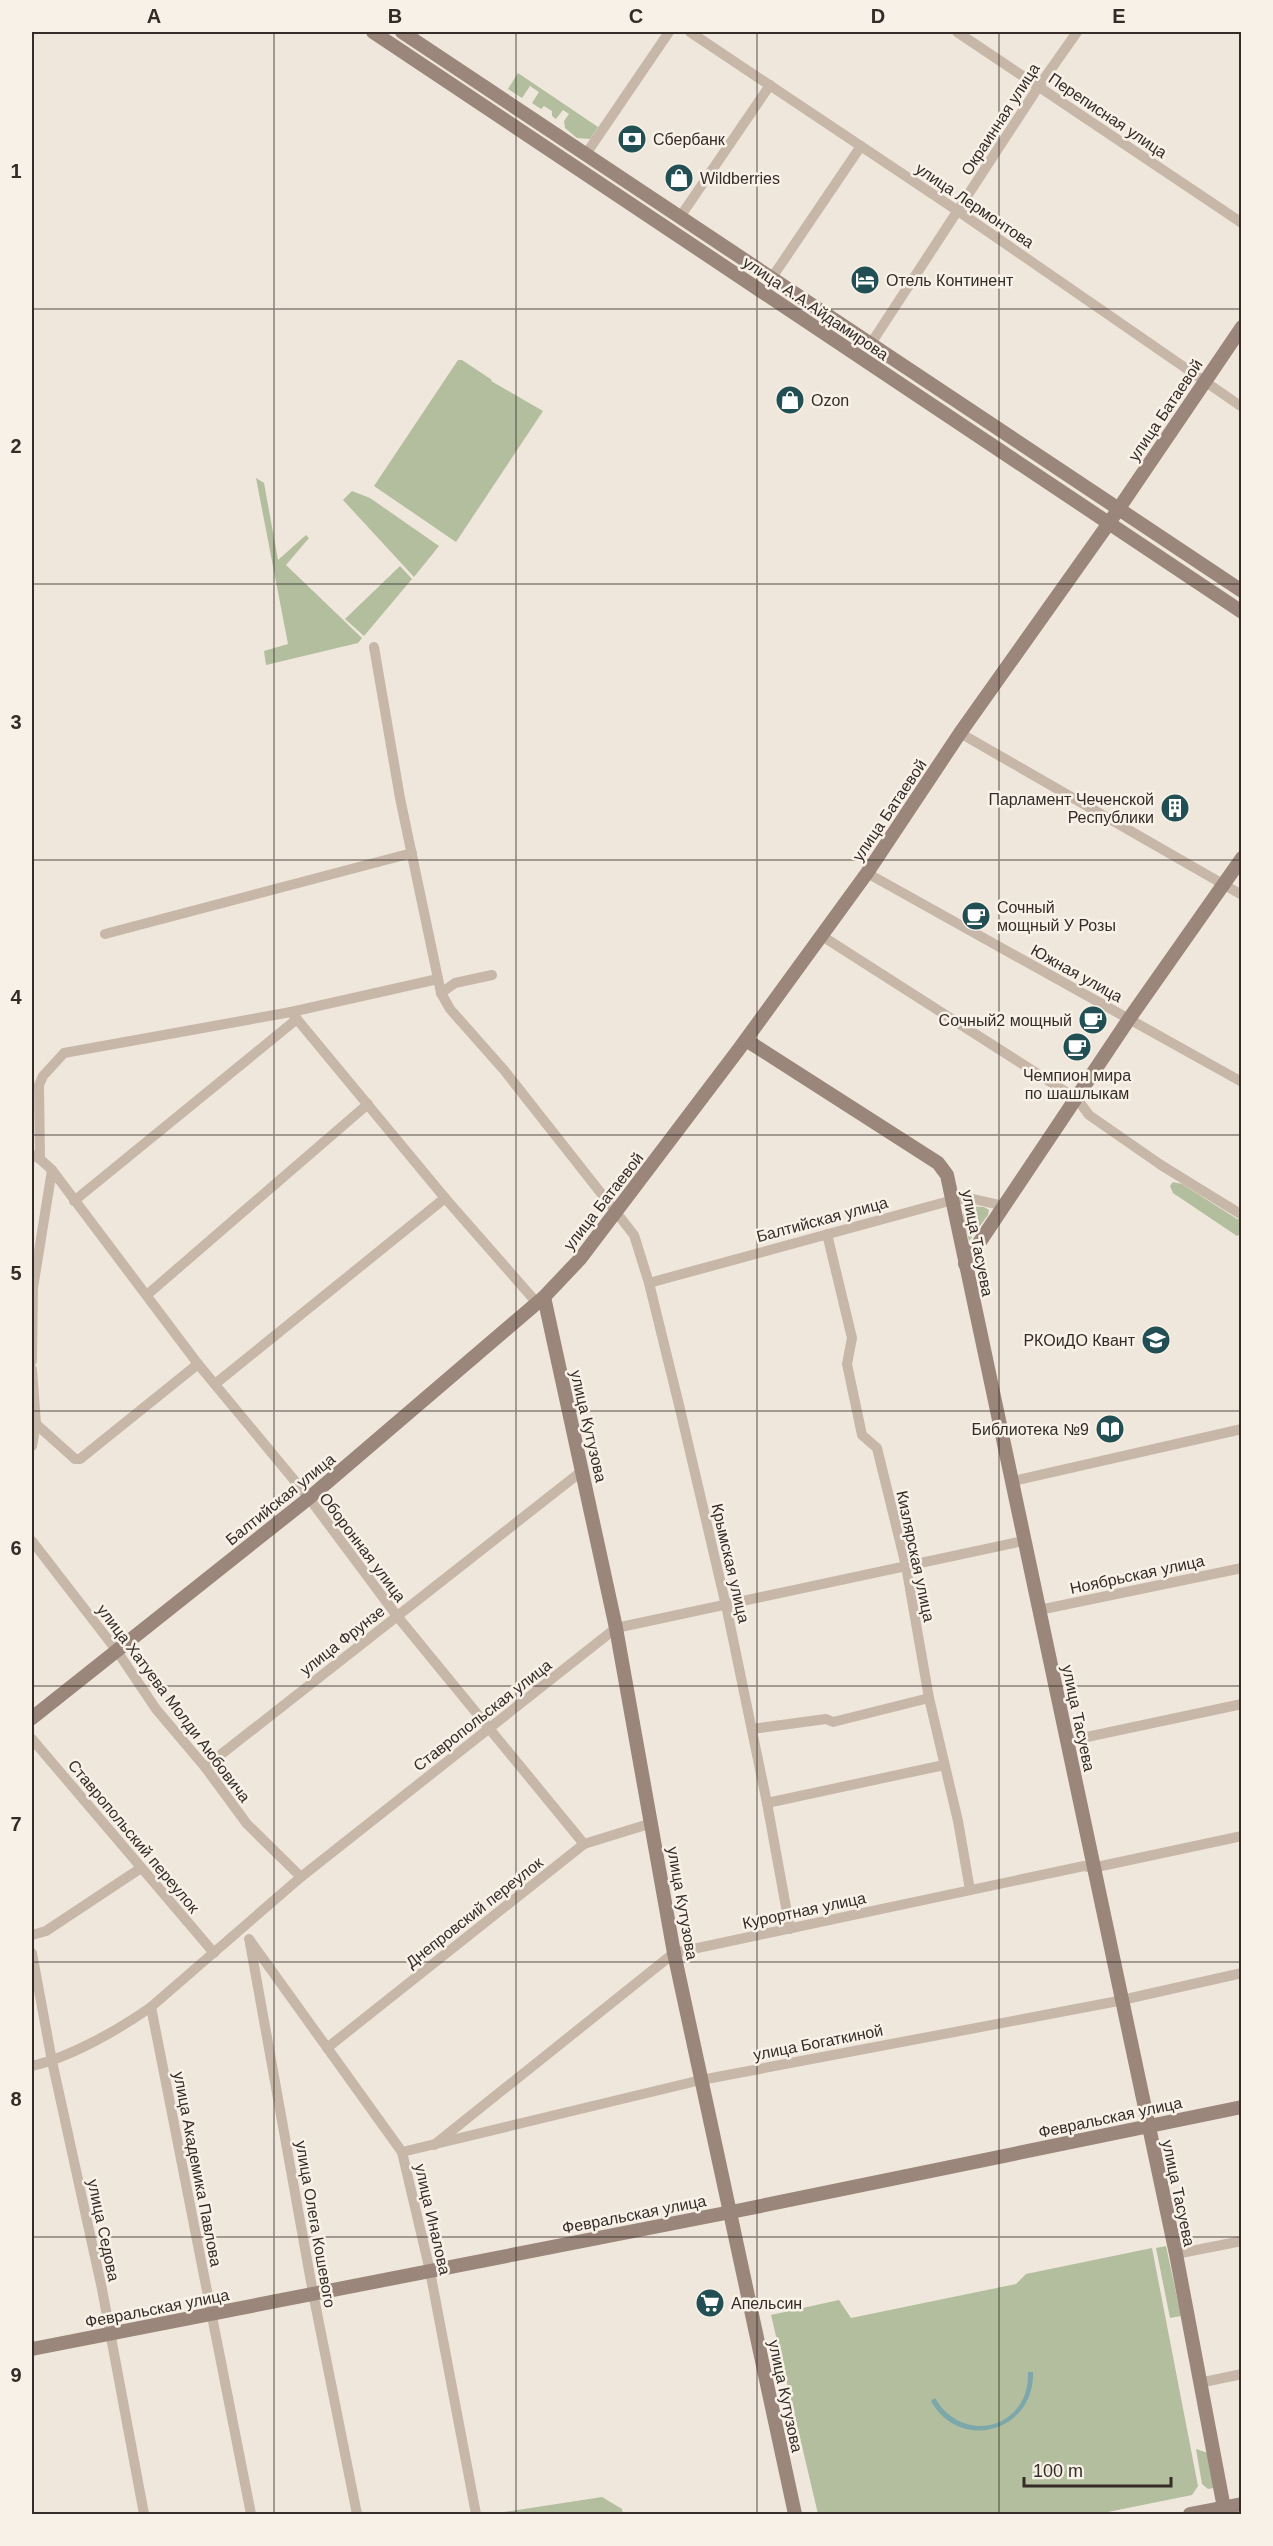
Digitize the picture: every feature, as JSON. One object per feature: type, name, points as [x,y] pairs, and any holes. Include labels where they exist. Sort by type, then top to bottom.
[{"type":"street","name":"улица А.А.Айдамирова","points":[[373,32],[1242,612]]},
{"type":"street","name":"улица А.А.Айдамирова","points":[[402,32],[1242,591]]},
{"type":"street","points":[[586,154],[669,32]]},
{"type":"street","name":"улица Лермонтова","points":[[690,32],[958,211],[1242,407]]},
{"type":"street","name":"Переписная улица","points":[[957,32],[1242,224]]},
{"type":"street","name":"Окраинная улица","points":[[870,345],[1039,86],[1077,32]]},
{"type":"street","points":[[680,218],[770,85]]},
{"type":"street","points":[[771,279],[861,146]]},
{"type":"street","name":"улица Батаевой","points":[[540,1300],[580,1259],[616,1213],[822,936],[1242,327]]},
{"type":"street","points":[[374,647],[412,853],[441,993],[455,983],[492,975]]},
{"type":"street","points":[[960,733],[1242,895]]},
{"type":"street","points":[[105,934],[412,853]]},
{"type":"street","points":[[965,1264],[1077,1100],[1129,1019],[1242,858]]},
{"type":"street","name":"Южная улица","points":[[867,873],[1242,1082]]},
{"type":"street","points":[[822,936],[1077,1100],[1089,1115],[1143,1153],[1242,1215]]},
{"type":"street","points":[[36,1157],[39,1085],[43,1076],[64,1053],[294,1015],[438,979]]},
{"type":"street","name":"Крымская улица","points":[[441,993],[450,1009],[504,1070],[634,1235],[649,1283],[697,1478],[752,1729],[790,1929]]},
{"type":"street","points":[[294,1015],[445,1198],[540,1300]]},
{"type":"street","points":[[74,1201],[294,1015]]},
{"type":"street","name":"улица Тасуева","points":[[746,1040],[938,1163],[948,1175],[965,1264],[1013,1481],[1023,1541],[1068,1741],[1092,1868],[1176,2254],[1224,2508]]},
{"type":"street","points":[[148,1294],[368,1104]]},
{"type":"street","name":"Оборонная улица","points":[[36,1157],[52,1170],[148,1294],[198,1364],[309,1498],[397,1616],[584,1844]]},
{"type":"street","points":[[32,1361],[33,1288],[52,1170]]},
{"type":"street","points":[[215,1384],[445,1198]]},
{"type":"street","name":"Балтийская улица","points":[[649,1283],[952,1200],[969,1198],[1004,1206]]},
{"type":"street","name":"Кизлярская улица","points":[[828,1234],[852,1338],[847,1364],[862,1435],[877,1448],[906,1566],[928,1698],[970,1890]]},
{"type":"street","name":"Балтийская улица","points":[[32,1718],[309,1498],[540,1300]]},
{"type":"street","name":"улица Кутузова","points":[[540,1300],[582,1471],[616,1628],[674,1953],[795,2514]]},
{"type":"street","points":[[36,1424],[75,1459],[80,1459],[198,1364]]},
{"type":"street","points":[[32,1369],[36,1424],[32,1446]]},
{"type":"street","points":[[1013,1481],[1242,1430]]},
{"type":"street","name":"улица Фрунзе","points":[[205,1767],[582,1471]]},
{"type":"street","name":"улица Хатуева Молди Аюбовича","points":[[32,1541],[117,1652],[156,1709],[205,1767],[247,1824],[301,1877]]},
{"type":"street","name":"Ставропольская улица","points":[[32,2066],[52,2061],[134,2019],[151,2007],[301,1877],[616,1628],[1023,1541]]},
{"type":"street","name":"Ноябрьская улица","points":[[1039,1610],[1242,1568]]},
{"type":"street","points":[[752,1729],[826,1719],[833,1722],[928,1698]]},
{"type":"street","points":[[1068,1741],[1242,1704]]},
{"type":"street","name":"Ставропольский переулок","points":[[32,1739],[214,1953]]},
{"type":"street","points":[[767,1803],[944,1765]]},
{"type":"street","name":"Днепровский переулок","points":[[327,2048],[584,1844],[652,1823]]},
{"type":"street","name":"Курортная улица","points":[[434,2145],[674,1953],[1084,1866],[1092,1868],[1242,1836]]},
{"type":"street","points":[[32,1935],[46,1931],[141,1868]]},
{"type":"street","points":[[244,1926],[249,1939]]},
{"type":"street","name":"улица Иналова","points":[[249,1939],[402,2152],[430,2271],[476,2514]]},
{"type":"street","name":"улица Олега Кошевого","points":[[249,1939],[313,2293],[357,2514]]},
{"type":"street","name":"улица Седова","points":[[32,1953],[52,2061],[110,2333],[144,2514]]},
{"type":"street","name":"улица Богаткиной","points":[[402,2152],[701,2080],[1121,2000],[1242,1973]]},
{"type":"street","name":"улица Академика Павлова","points":[[151,2007],[251,2514]]},
{"type":"street","name":"Февральская улица","points":[[32,2349],[729,2212],[1242,2107]]},
{"type":"street","points":[[1176,2254],[1242,2241]]},
{"type":"street","points":[[1199,2383],[1242,2374]]},
{"type":"street","points":[[1190,2514],[1206,2513],[1242,2504]]},
{"type":"green space","points":[[518,73],[598,127],[590,139],[577,138],[565,128],[564,121],[569,114],[563,110],[556,119],[552,116],[552,111],[544,106],[541,109],[532,103],[539,92],[530,86],[522,98],[508,89]]},
{"type":"green space","points":[[458,360],[462,360],[491,381],[543,411],[456,542],[374,486]]},
{"type":"green space","points":[[256,478],[264,483],[278,560],[306,535],[309,538],[286,565],[362,638],[358,643],[266,665],[264,651],[288,644]]},
{"type":"green space","points":[[352,491],[370,498],[439,546],[414,577],[343,500]]},
{"type":"green space","points":[[400,566],[412,579],[364,636],[345,619]]},
{"type":"green space","points":[[1173,1182],[1182,1184],[1237,1219],[1241,1219],[1241,1234],[1237,1236],[1173,1193],[1170,1186]]},
{"type":"green space","points":[[967,1206],[984,1207],[989,1210],[988,1215],[969,1241],[963,1215]]},
{"type":"green space","points":[[1166,2246],[1181,2316],[1170,2318],[1156,2248]]},
{"type":"green space","points":[[1152,2248],[1198,2486],[1192,2495],[1098,2514],[818,2514],[771,2315],[839,2300],[851,2318],[1016,2284],[1026,2274]]},
{"type":"green space","points":[[1196,2449],[1208,2453],[1214,2488],[1208,2489],[1202,2484]]},
{"type":"green space","points":[[602,2497],[622,2509],[623,2514],[491,2514]]},
{"type":"water","points":[[1028,2372],[1033,2372],[1030,2393],[1022,2409],[1009,2421],[994,2428],[977,2430],[959,2427],[944,2417],[931,2401],[935,2398],[947,2413],[962,2422],[977,2426],[993,2424],[1007,2418],[1018,2407],[1026,2391]]},
{"type":"place","name":"Сбербанк","points":[[632,139]]},
{"type":"place","name":"Wildberries","points":[[679,178]]},
{"type":"place","name":"Отель Континент","points":[[865,280]]},
{"type":"place","name":"Ozon","points":[[790,400]]},
{"type":"place","name":"Парламент Чеченской Республики","points":[[1175,808]]},
{"type":"place","name":"Сочный мощный У Розы","points":[[976,916]]},
{"type":"place","name":"Сочный2 мощный","points":[[1093,1020]]},
{"type":"place","name":"Чемпион мира по шашлыкам","points":[[1077,1047]]},
{"type":"place","name":"РКОиДО Квант","points":[[1156,1340]]},
{"type":"place","name":"Библиотека №9","points":[[1110,1429]]},
{"type":"place","name":"Апельсин","points":[[710,2303]]}]
